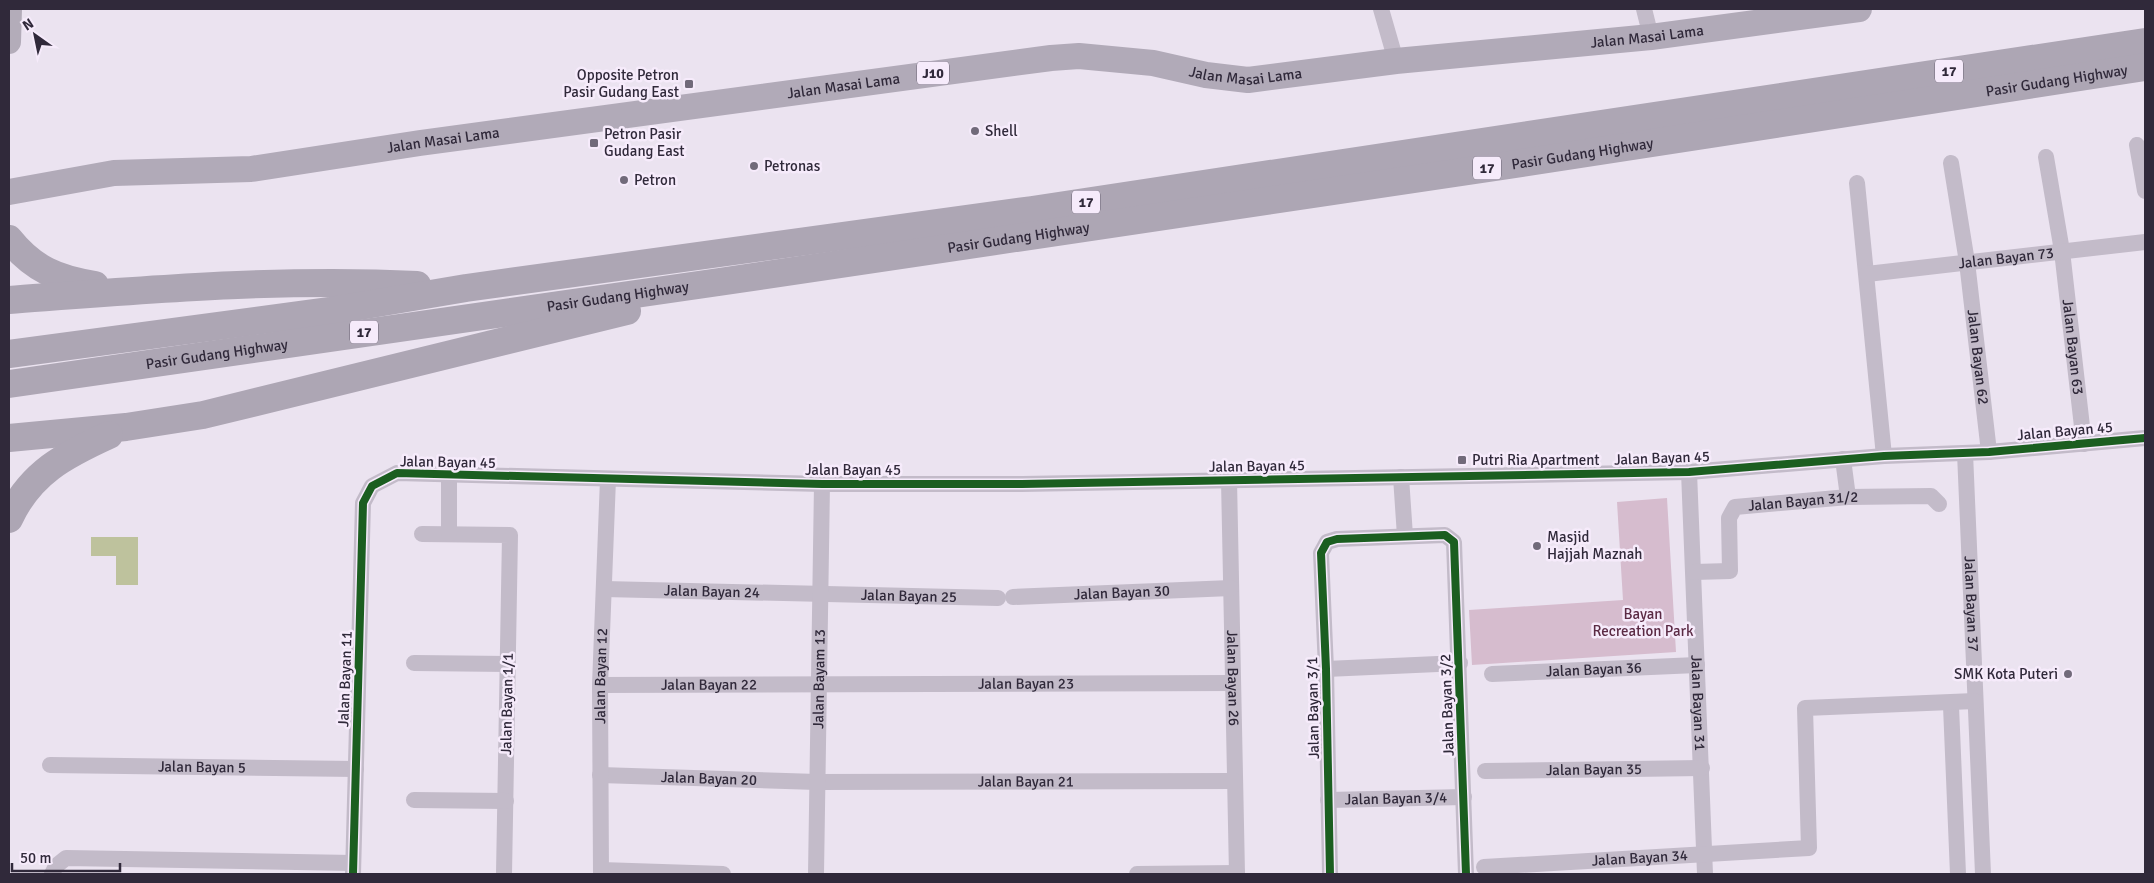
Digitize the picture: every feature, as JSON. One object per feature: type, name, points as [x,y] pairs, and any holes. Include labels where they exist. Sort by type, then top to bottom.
[{"type":"highway","name":"Pasir Gudang Highway","points":[[9,354],[330,311],[466,288],[1041,208],[2145,42]]},
{"type":"highway","name":"Pasir Gudang Highway","points":[[9,384],[719,282],[1490,168],[2145,67]]},
{"type":"highway","points":[[9,239],[24,257],[44,271],[71,281],[130,291]]},
{"type":"highway","points":[[9,438],[126,427],[203,415],[647,306],[719,282]]},
{"type":"highway","points":[[9,300],[130,291],[372,283],[466,288]]},
{"type":"highway","points":[[9,519],[30,485],[50,466],[126,427]]},
{"type":"main road","points":[[9,42],[10,9]]},
{"type":"main road","name":"Jalan Masai Lama","points":[[9,192],[114,173],[251,169],[420,143],[1051,58],[1079,56],[1153,63],[1206,75],[1248,80],[1396,61],[1651,36],[1859,9]]},
{"type":"street","points":[[1381,9],[1396,61]]},
{"type":"street","points":[[1644,9],[1651,36]]},
{"type":"street","points":[[2137,145],[2145,191]]},
{"type":"street","name":"Jalan Bayan 63","points":[[2046,157],[2062,251],[2084,444]]},
{"type":"street","name":"Jalan Bayan 62","points":[[1952,163],[1967,262],[1989,452]]},
{"type":"street","points":[[1857,183],[1884,456]]},
{"type":"street","name":"Jalan Bayan 73","points":[[1867,274],[2145,242]]},
{"type":"street","name":"Jalan Bayan 45","points":[[372,486],[397,473],[608,480],[822,484],[1022,484],[1689,472],[1884,456],[1989,452],[2145,438]]},
{"type":"street","name":"Jalan Bayan 37","points":[[1965,453],[1983,874]]},
{"type":"street","points":[[1843,459],[1848,497]]},
{"type":"street","name":"Jalan Bayan 31","points":[[1689,472],[1705,874]]},
{"type":"street","points":[[422,534],[449,534],[449,475]]},
{"type":"street","points":[[1401,477],[1405,536]]},
{"type":"street","name":"Jalan Bayan 12","points":[[601,872],[600,685],[608,480]]},
{"type":"street","name":"Jalan Bayan 26","points":[[1229,480],[1237,874]]},
{"type":"street","name":"Jalan Bayam 13","points":[[816,874],[822,484]]},
{"type":"street","name":"Jalan Bayan 11","points":[[353,869],[363,503],[372,486]]},
{"type":"street","name":"Jalan Bayan 31/2","points":[[1694,572],[1730,571],[1729,518],[1735,507],[1848,497],[1932,496],[1939,504]]},
{"type":"street","name":"Jalan Bayan 1/1","points":[[449,534],[510,535],[504,874]]},
{"type":"street","name":"Jalan Bayan 3/2","points":[[1405,536],[1445,535],[1454,542],[1460,663],[1466,874]]},
{"type":"street","name":"Jalan Bayan 3/1","points":[[1330,874],[1326,669],[1321,552],[1327,542],[1337,539],[1405,536]]},
{"type":"street","name":"Jalan Bayan 30","points":[[1006,598],[1231,588]]},
{"type":"street","name":"Jalan Bayan 24","points":[[604,589],[820,594]]},
{"type":"street","name":"Jalan Bayan 25","points":[[820,594],[1006,598]]},
{"type":"street","points":[[414,663],[508,664]]},
{"type":"street","points":[[1326,669],[1460,663]]},
{"type":"street","name":"Jalan Bayan 36","points":[[1492,674],[1697,665]]},
{"type":"street","name":"Jalan Bayan 23","points":[[819,685],[1233,683]]},
{"type":"street","name":"Jalan Bayan 22","points":[[600,685],[819,685]]},
{"type":"street","name":"Jalan Bayan 34","points":[[1484,867],[1809,848],[1805,708],[1975,701]]},
{"type":"street","points":[[1951,706],[1958,874]]},
{"type":"street","name":"Jalan Bayan 5","points":[[50,765],[356,769]]},
{"type":"street","name":"Jalan Bayan 35","points":[[1485,771],[1702,768]]},
{"type":"street","name":"Jalan Bayan 20","points":[[600,775],[817,782]]},
{"type":"street","name":"Jalan Bayan 21","points":[[817,782],[1235,781]]},
{"type":"street","name":"Jalan Bayan 3/4","points":[[1328,800],[1464,797]]},
{"type":"street","points":[[414,800],[506,801]]},
{"type":"street","points":[[52,874],[56,866],[66,858],[353,869]]},
{"type":"street","points":[[601,872],[723,874]]},
{"type":"street","points":[[1137,874],[1237,874]]},
{"type":"green space","name":"Bayan Recreation Park","points":[[1667,498],[1676,652],[1472,665],[1469,610],[1623,600],[1617,502]]},
{"type":"shaded area","points":[[91,537],[138,537],[138,585],[116,585],[116,556],[91,556]]},
{"type":"cycle path","points":[[353,874],[363,503],[372,486],[397,473],[822,484],[1022,484],[1689,472],[1884,456],[1989,452],[2145,438]]},
{"type":"cycle path","points":[[1330,874],[1326,669],[1321,553],[1327,542],[1337,539],[1445,535],[1454,542],[1466,874]]},
{"type":"place","name":"Opposite Petron Pasir Gudang East","points":[[689,84]]},
{"type":"place","name":"Shell","points":[[975,131]]},
{"type":"place","name":"Petron Pasir Gudang East","points":[[594,143]]},
{"type":"place","name":"Petronas","points":[[754,166]]},
{"type":"place","name":"Petron","points":[[624,180]]},
{"type":"place","name":"Putri Ria Apartment","points":[[1462,460]]},
{"type":"place","name":"Masjid Hajjah Maznah","points":[[1537,546]]},
{"type":"place","name":"SMK Kota Puteri","points":[[2068,674]]}]
